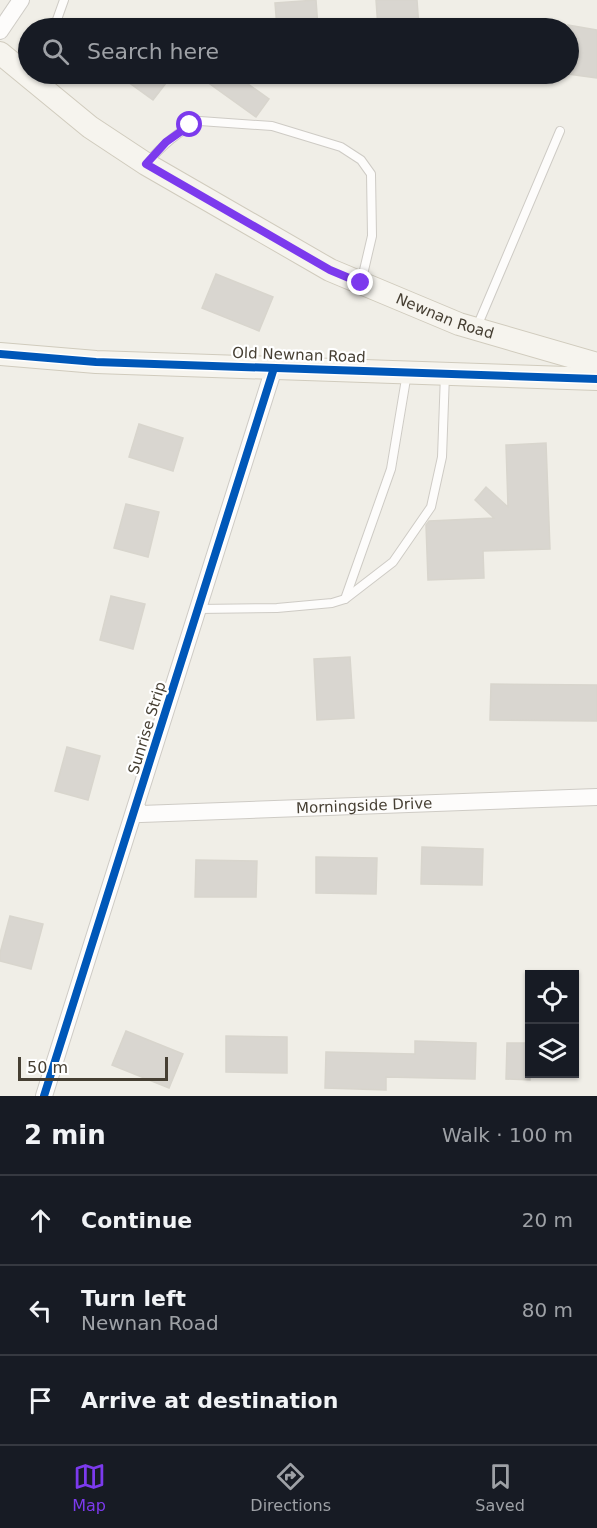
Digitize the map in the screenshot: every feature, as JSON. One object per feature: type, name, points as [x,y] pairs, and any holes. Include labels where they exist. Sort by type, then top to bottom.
[{"type":"main road","name":"Newnan Road","points":[[0,53],[18,67]]},
{"type":"main road","name":"Newnan Road","points":[[40,84],[90,127],[146,164],[330,270],[459,324],[597,364]]},
{"type":"main road","name":"Old Newnan Road","points":[[0,354],[96,363],[597,379]]},
{"type":"street","points":[[0,31],[21,0]]},
{"type":"street","name":"Sunrise Strip","points":[[44,1096],[274,368]]},
{"type":"street","name":"Morningside Drive","points":[[136,807],[141,814],[597,797]]},
{"type":"lane","points":[[58,18],[64,0]]},
{"type":"lane","points":[[146,164],[166,142],[190,125],[200,121],[272,126],[341,147],[361,160],[371,174],[372,236],[361,283]]},
{"type":"lane","points":[[476,329],[560,131]]},
{"type":"lane","points":[[345,599],[391,469],[407,373]]},
{"type":"lane","points":[[198,609],[277,608],[332,603],[345,599],[393,562],[431,507],[442,457],[445,374]]},
{"type":"building","points":[[316,0],[317,18],[276,18],[275,3]]},
{"type":"building","points":[[376,0],[417,0],[418,18],[377,18]]},
{"type":"building","points":[[579,27],[597,30],[597,78],[579,76]]},
{"type":"building","points":[[131,84],[165,84],[153,100]]},
{"type":"building","points":[[210,84],[248,84],[269,99],[256,117]]},
{"type":"building","points":[[216,274],[273,297],[259,331],[202,308]]},
{"type":"building","points":[[139,424],[183,438],[173,471],[129,457]]},
{"type":"building","points":[[546,443],[550,549],[483,551],[484,578],[428,580],[426,525],[429,521],[494,518],[475,500],[486,487],[508,507],[506,445]]},
{"type":"building","points":[[126,504],[159,512],[148,557],[114,548]]},
{"type":"building","points":[[111,596],[145,604],[133,649],[100,640]]},
{"type":"building","points":[[350,657],[354,718],[317,720],[314,659]]},
{"type":"building","points":[[491,684],[597,685],[597,721],[490,720]]},
{"type":"building","points":[[67,747],[100,756],[88,800],[55,791]]},
{"type":"building","points":[[422,847],[483,849],[482,885],[421,884]]},
{"type":"building","points":[[316,857],[377,858],[376,894],[316,893]]},
{"type":"building","points":[[196,860],[257,861],[256,897],[195,897]]},
{"type":"building","points":[[10,916],[43,924],[31,969],[0,961]]},
{"type":"building","points":[[126,1031],[183,1054],[169,1088],[112,1065]]},
{"type":"building","points":[[226,1036],[287,1037],[287,1073],[226,1072]]},
{"type":"building","points":[[415,1041],[476,1043],[475,1079],[386,1077],[386,1090],[325,1088],[326,1052],[415,1054]]},
{"type":"building","points":[[507,1043],[525,1043],[525,1078],[530,1078],[530,1080],[506,1079]]},
{"type":"cycle path","points":[[0,354],[96,362],[597,379]]},
{"type":"cycle path","points":[[44,1096],[274,368]]},
{"type":"route","points":[[190,125],[166,142],[146,164],[330,270],[361,283]]}]
